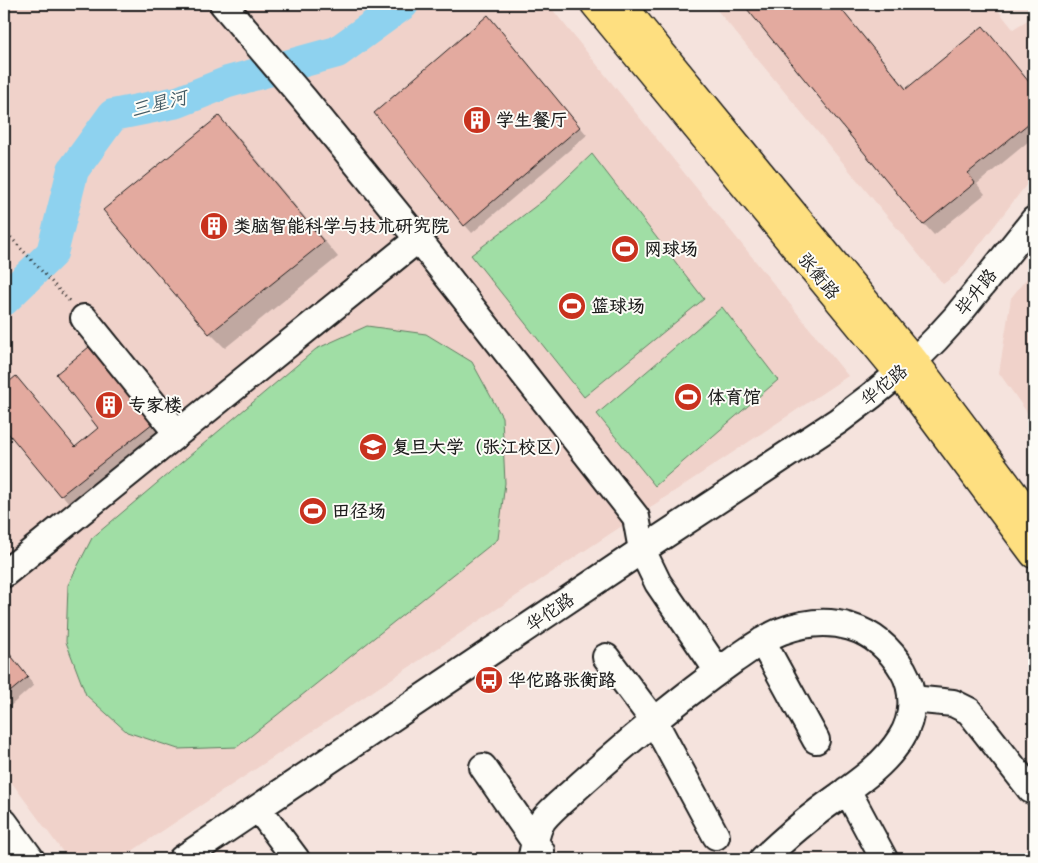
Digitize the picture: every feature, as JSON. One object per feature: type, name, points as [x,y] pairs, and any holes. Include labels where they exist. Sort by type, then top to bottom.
[{"type":"main road","name":"张衡路","points":[[595,4],[906,367],[1034,521]]},
{"type":"main road","name":"张衡路","points":[[621,4],[906,367],[1034,554]]},
{"type":"street","points":[[222,4],[304,99],[418,239],[636,517],[642,550],[658,583],[718,671]]},
{"type":"street","name":"毕升路","points":[[906,367],[957,316],[1034,220]]},
{"type":"street","points":[[4,574],[418,239]]},
{"type":"street","points":[[84,318],[177,433]]},
{"type":"street","name":"华佗路","points":[[182,859],[642,550],[838,421],[906,367]]},
{"type":"street","points":[[537,853],[543,821],[550,812],[654,721],[718,671],[762,641],[800,625],[816,624],[851,627],[868,633],[883,645],[898,663],[908,680],[912,699],[910,716],[903,736],[890,754],[872,772],[780,842],[763,859]]},
{"type":"street","points":[[762,641],[816,740]]},
{"type":"street","points":[[606,657],[654,721],[716,836]]},
{"type":"street","points":[[912,699],[953,703],[969,711],[1031,790]]},
{"type":"street","points":[[483,768],[537,853]]},
{"type":"street","points":[[848,790],[884,859]]},
{"type":"street","points":[[258,808],[296,859]]},
{"type":"street","points":[[4,822],[31,859]]},
{"type":"street","points":[[4,839],[19,859]]},
{"type":"path","points":[[4,230],[84,318]]},
{"type":"shaded area","name":"复旦大学（张江校区）","points":[[4,4],[548,4],[848,376],[120,859],[68,859],[4,772]]},
{"type":"shaded area","points":[[712,4],[993,4],[1013,29],[1034,16],[1034,175],[957,274],[943,284]]},
{"type":"shaded area","points":[[1034,269],[1034,422],[999,373],[1011,298]]},
{"type":"green space","points":[[592,154],[704,299],[584,397],[471,255],[545,199]]},
{"type":"green space","name":"体育馆","points":[[722,307],[778,380],[655,486],[597,414]]},
{"type":"green space","name":"田径场","points":[[367,326],[426,334],[472,362],[502,417],[505,483],[498,539],[237,747],[178,749],[127,732],[86,695],[66,642],[68,585],[92,538],[316,349]]},
{"type":"building","points":[[743,4],[837,4],[906,89],[983,26],[1034,88],[1034,119],[968,173],[975,183],[923,225]]},
{"type":"building","name":"学生餐厅","points":[[488,15],[580,127],[464,226],[374,113]]},
{"type":"building","name":"类脑智能科学与技术研究院","points":[[219,116],[324,242],[209,334],[103,210]]},
{"type":"building","name":"专家楼","points":[[89,347],[153,423],[60,496],[4,428],[4,386],[16,376],[75,447],[98,428],[56,374]]},
{"type":"building","points":[[4,647],[28,677],[4,697]]},
{"type":"waterway","name":"三星河","points":[[4,300],[52,253],[73,170],[113,115],[178,102],[228,82],[337,52],[403,4]]},
{"type":"place","name":"学生餐厅","points":[[477,120]]},
{"type":"place","name":"类脑智能科学与技术研究院","points":[[214,226]]},
{"type":"place","name":"网球场","points":[[625,249]]},
{"type":"place","name":"篮球场","points":[[572,306]]},
{"type":"place","name":"体育馆","points":[[688,397]]},
{"type":"place","name":"专家楼","points":[[109,405]]},
{"type":"place","name":"复旦大学（张江校区）","points":[[373,447]]},
{"type":"place","name":"田径场","points":[[313,511]]},
{"type":"place","name":"华佗路张衡路","points":[[489,680]]}]
